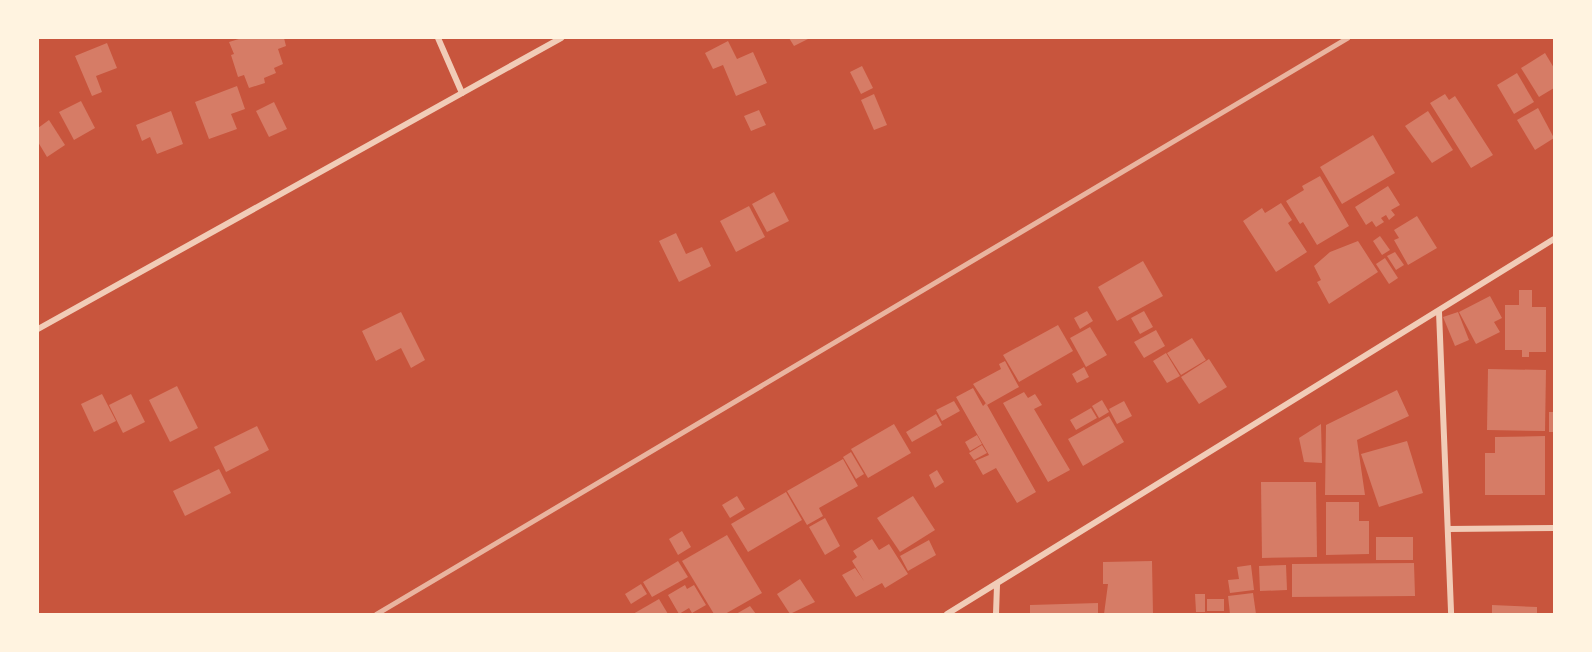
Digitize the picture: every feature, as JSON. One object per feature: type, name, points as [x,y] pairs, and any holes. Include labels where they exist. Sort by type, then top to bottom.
[{"type":"street","points":[[438,38],[462,93]]},
{"type":"street","points":[[38,329],[561,38]]},
{"type":"street","points":[[947,615],[1439,312],[1554,238]]},
{"type":"street","points":[[1439,312],[1452,615]]},
{"type":"street","points":[[1448,529],[1554,528]]},
{"type":"street","points":[[996,615],[997,585]]},
{"type":"building","points":[[242,38],[284,38],[286,46],[278,49],[283,64],[274,68],[276,73],[264,78],[265,83],[249,88],[244,75],[238,77],[231,55],[234,54],[229,42]]},
{"type":"building","points":[[789,38],[810,38],[794,46]]},
{"type":"building","points":[[728,41],[737,59],[753,52],[767,83],[736,96],[723,65],[713,69],[705,53]]},
{"type":"building","points":[[107,43],[117,68],[96,76],[102,92],[92,96],[75,56]]},
{"type":"building","points":[[1545,53],[1554,68],[1554,88],[1539,97],[1521,68]]},
{"type":"building","points":[[862,66],[873,88],[861,94],[850,72]]},
{"type":"building","points":[[1517,73],[1534,102],[1514,114],[1497,85]]},
{"type":"building","points":[[237,86],[245,109],[231,114],[237,129],[209,139],[195,102]]},
{"type":"building","points":[[874,94],[887,125],[874,130],[861,100]]},
{"type":"building","points":[[1445,94],[1449,100],[1455,96],[1493,155],[1471,168],[1430,103]]},
{"type":"building","points":[[81,101],[95,128],[74,140],[59,112]]},
{"type":"building","points":[[274,102],[287,129],[269,137],[256,111]]},
{"type":"building","points":[[1538,108],[1554,138],[1535,150],[1517,120]]},
{"type":"building","points":[[759,110],[766,125],[751,131],[744,116]]},
{"type":"building","points":[[171,111],[183,144],[157,154],[150,137],[142,141],[136,125]]},
{"type":"building","points":[[1428,111],[1453,150],[1432,163],[1405,126]]},
{"type":"building","points":[[49,120],[65,145],[47,157],[38,142],[38,128]]},
{"type":"building","points":[[1373,135],[1395,173],[1342,204],[1320,167]]},
{"type":"building","points":[[1320,176],[1349,226],[1317,245],[1303,222],[1300,224],[1286,201],[1304,190],[1302,186]]},
{"type":"building","points":[[1388,186],[1400,205],[1391,210],[1395,215],[1389,220],[1386,215],[1381,218],[1384,222],[1376,227],[1372,221],[1366,225],[1355,207]]},
{"type":"building","points":[[774,192],[789,221],[767,232],[752,204]]},
{"type":"building","points":[[1281,203],[1292,220],[1288,223],[1307,252],[1276,272],[1243,221],[1262,208],[1265,213]]},
{"type":"building","points":[[749,206],[765,237],[736,252],[720,221]]},
{"type":"building","points":[[1417,216],[1437,248],[1408,265],[1394,240],[1399,238],[1394,230]]},
{"type":"building","points":[[676,233],[686,254],[702,247],[711,266],[679,282],[659,241]]},
{"type":"building","points":[[1380,236],[1390,250],[1382,255],[1373,241]]},
{"type":"building","points":[[1358,241],[1378,272],[1329,304],[1317,282],[1321,280],[1314,266],[1330,252]]},
{"type":"building","points":[[1395,252],[1404,265],[1396,270],[1387,256]]},
{"type":"building","points":[[1385,258],[1398,278],[1389,284],[1376,264]]},
{"type":"building","points":[[1143,261],[1163,296],[1117,321],[1098,287]]},
{"type":"building","points":[[1519,290],[1532,290],[1532,307],[1546,307],[1546,352],[1529,352],[1529,357],[1522,357],[1522,350],[1505,350],[1505,305],[1519,305]]},
{"type":"building","points":[[1490,296],[1502,318],[1494,322],[1500,332],[1476,344],[1459,312]]},
{"type":"building","points":[[1087,311],[1093,321],[1080,329],[1074,318]]},
{"type":"building","points":[[1144,311],[1153,327],[1140,334],[1131,318]]},
{"type":"building","points":[[401,312],[425,360],[411,368],[401,348],[376,361],[362,331]]},
{"type":"building","points":[[1458,312],[1469,340],[1455,346],[1443,317]]},
{"type":"building","points":[[1058,325],[1073,351],[1019,382],[1003,355]]},
{"type":"building","points":[[1090,327],[1107,355],[1086,367],[1070,338]]},
{"type":"building","points":[[1156,330],[1165,346],[1144,358],[1134,342]]},
{"type":"building","points":[[1192,338],[1206,360],[1181,375],[1167,353]]},
{"type":"building","points":[[1166,353],[1180,376],[1167,383],[1153,361]]},
{"type":"building","points":[[1209,359],[1227,387],[1199,404],[1181,377]]},
{"type":"building","points":[[1005,361],[1019,387],[987,405],[973,384],[1001,369],[999,364]]},
{"type":"building","points":[[1084,367],[1089,377],[1077,383],[1072,374]]},
{"type":"building","points":[[1488,369],[1546,370],[1545,431],[1487,430]]},
{"type":"building","points":[[177,386],[198,428],[170,442],[149,400]]},
{"type":"building","points":[[973,388],[983,406],[986,403],[1036,492],[1017,503],[996,468],[983,475],[975,461],[989,455],[956,397]]},
{"type":"building","points":[[1397,390],[1409,416],[1357,440],[1365,495],[1325,495],[1326,425]]},
{"type":"building","points":[[1024,392],[1028,398],[1035,394],[1042,405],[1034,409],[1070,470],[1048,482],[1003,403]]},
{"type":"building","points":[[102,394],[116,421],[94,432],[81,404]]},
{"type":"building","points":[[131,394],[145,422],[123,433],[109,405]]},
{"type":"building","points":[[1102,400],[1109,412],[1099,418],[1092,406]]},
{"type":"building","points":[[954,401],[960,411],[942,421],[936,410]]},
{"type":"building","points":[[1124,401],[1132,416],[1117,424],[1109,409]]},
{"type":"building","points":[[1091,408],[1097,418],[1076,430],[1070,420]]},
{"type":"building","points":[[1549,412],[1554,412],[1554,432],[1549,432]]},
{"type":"building","points":[[936,414],[942,425],[912,442],[906,432]]},
{"type":"building","points":[[1109,416],[1124,442],[1083,466],[1068,439]]},
{"type":"building","points":[[894,424],[911,453],[868,478],[851,449]]},
{"type":"building","points":[[1321,424],[1322,463],[1304,462],[1299,438]]},
{"type":"building","points":[[257,426],[269,450],[226,472],[214,447]]},
{"type":"building","points":[[977,435],[982,444],[970,451],[965,442]]},
{"type":"building","points":[[1545,436],[1545,495],[1485,495],[1485,453],[1495,453],[1495,437]]},
{"type":"building","points":[[1407,441],[1423,493],[1379,507],[1361,454]]},
{"type":"building","points":[[982,445],[987,453],[974,460],[969,453]]},
{"type":"building","points":[[851,452],[864,474],[856,479],[843,457]]},
{"type":"building","points":[[843,459],[858,486],[819,508],[823,516],[807,525],[787,491]]},
{"type":"building","points":[[219,469],[231,493],[185,516],[173,491]]},
{"type":"building","points":[[937,470],[944,482],[935,488],[929,475]]},
{"type":"building","points":[[1261,482],[1316,482],[1317,557],[1262,558]]},
{"type":"building","points":[[786,492],[802,520],[748,552],[731,524]]},
{"type":"building","points":[[737,496],[745,509],[730,518],[722,505]]},
{"type":"building","points":[[913,496],[935,530],[900,552],[877,518]]},
{"type":"building","points":[[1326,502],[1359,502],[1359,521],[1369,521],[1369,554],[1326,555]]},
{"type":"building","points":[[825,518],[840,546],[825,555],[809,527]]},
{"type":"building","points":[[682,531],[691,547],[678,555],[669,539]]},
{"type":"building","points":[[727,535],[762,593],[725,614],[714,614],[682,561]]},
{"type":"building","points":[[1376,537],[1413,537],[1413,560],[1376,560]]},
{"type":"building","points":[[872,539],[879,550],[889,544],[908,574],[885,588],[882,583],[856,597],[842,575],[855,568],[864,581],[852,561],[857,557],[853,551]]},
{"type":"building","points":[[929,540],[936,555],[908,571],[900,556]]},
{"type":"building","points":[[678,561],[688,577],[652,597],[643,582]]},
{"type":"building","points":[[1152,561],[1153,614],[1104,614],[1108,584],[1103,584],[1103,562]]},
{"type":"building","points":[[1414,563],[1415,596],[1292,597],[1292,564]]},
{"type":"building","points":[[1251,565],[1254,590],[1230,593],[1228,580],[1239,579],[1237,567]]},
{"type":"building","points":[[1286,565],[1287,590],[1260,591],[1259,566]]},
{"type":"building","points":[[800,579],[815,602],[790,614],[777,594]]},
{"type":"building","points":[[641,584],[647,594],[631,604],[625,594]]},
{"type":"building","points":[[685,585],[687,589],[694,585],[706,605],[692,613],[689,608],[679,614],[668,595]]},
{"type":"building","points":[[1253,593],[1256,614],[1230,614],[1228,596]]},
{"type":"building","points":[[1195,594],[1205,594],[1205,612],[1196,612]]},
{"type":"building","points":[[659,599],[668,614],[633,614]]},
{"type":"building","points":[[1207,599],[1224,599],[1224,611],[1207,611]]},
{"type":"building","points":[[1098,603],[1098,614],[1030,614],[1030,605]]},
{"type":"building","points":[[1492,605],[1537,607],[1537,614],[1492,614]]},
{"type":"building","points":[[750,606],[756,614],[736,614]]},
{"type":"railway","points":[[376,614],[1347,38]]}]
